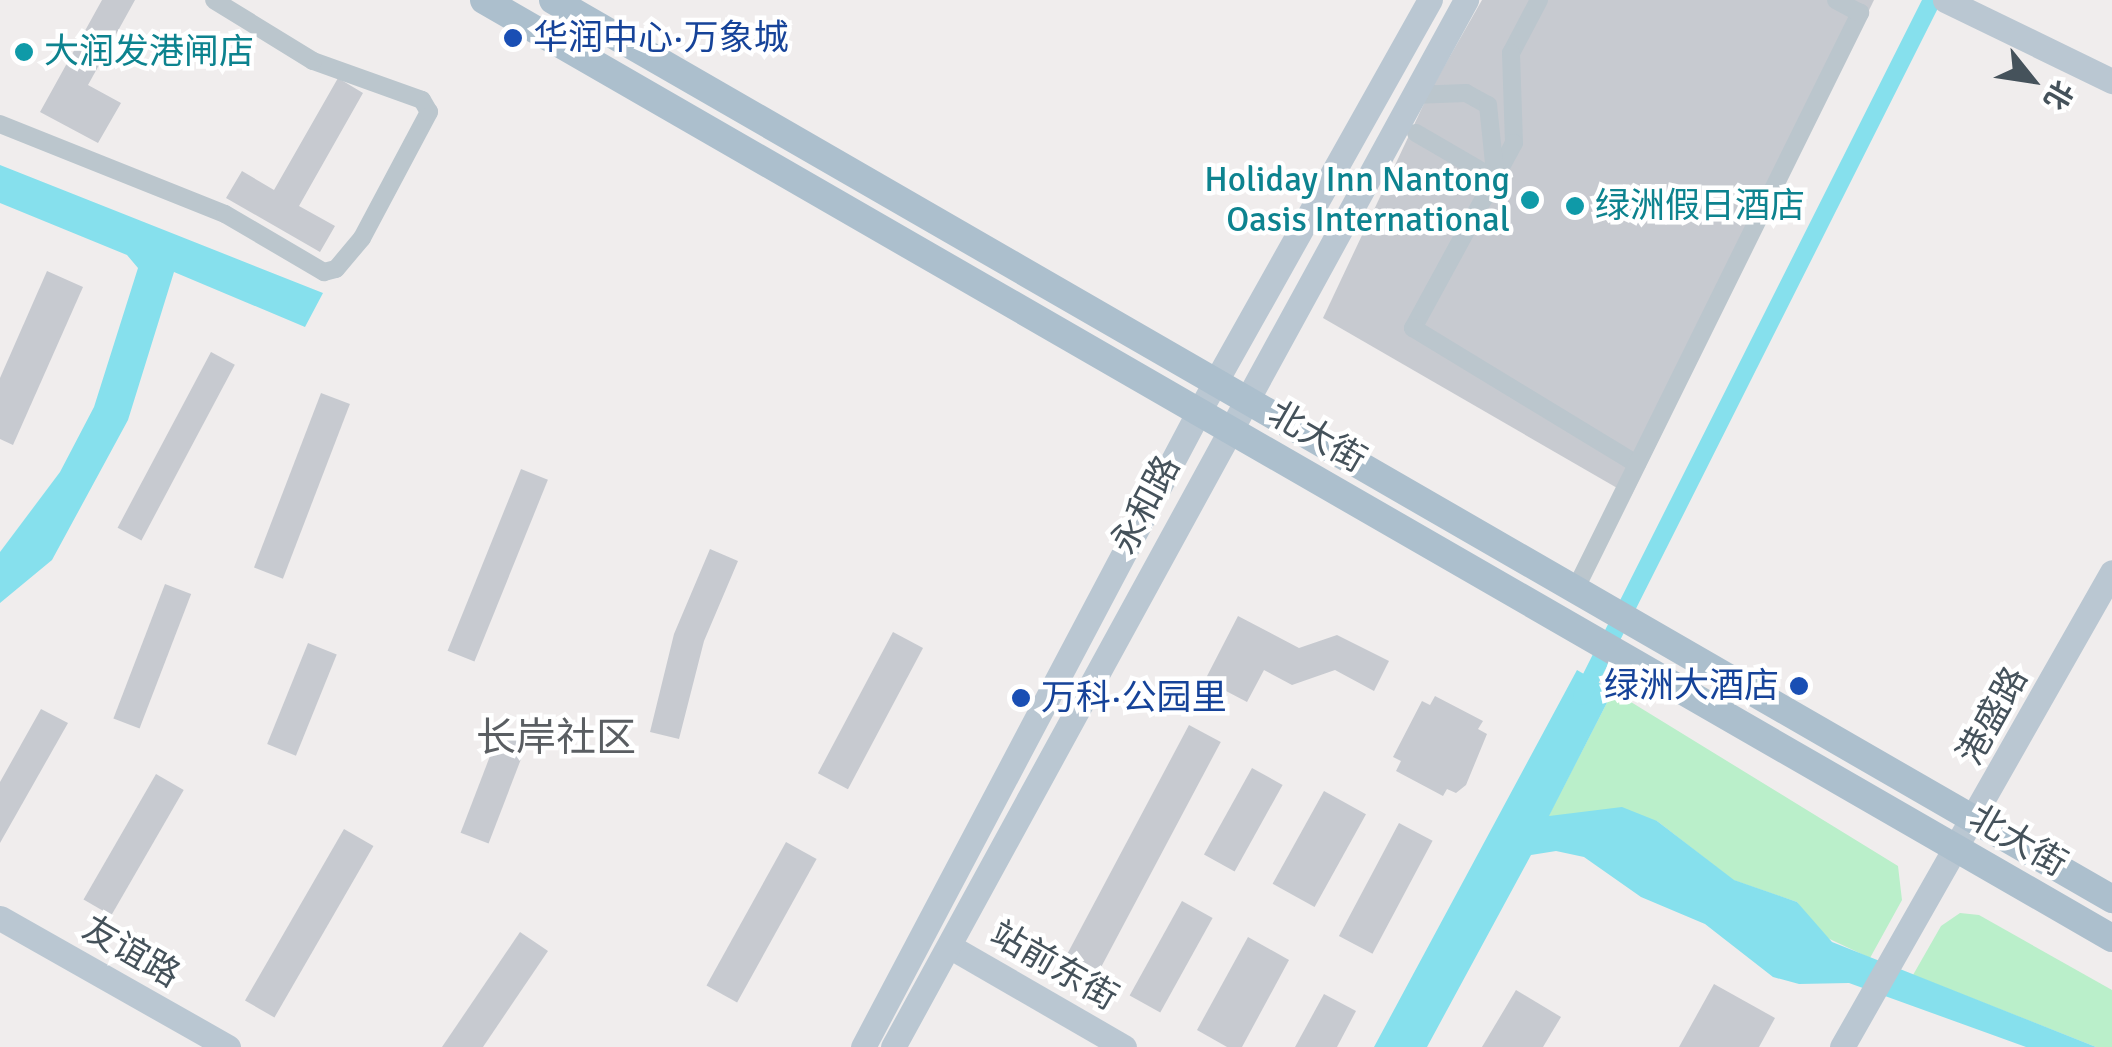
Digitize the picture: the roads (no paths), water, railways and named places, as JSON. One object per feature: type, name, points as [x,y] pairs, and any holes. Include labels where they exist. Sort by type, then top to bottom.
[{"type":"main road","name":"北大街","points":[[484,0],[2112,938]]},
{"type":"main road","name":"北大街","points":[[553,0],[2112,899]]},
{"type":"main road","name":"永和路","points":[[863,1047],[1198,413],[1430,0]]},
{"type":"main road","name":"永和路","points":[[893,1047],[1227,428],[1466,0]]},
{"type":"main road","points":[[1945,0],[2112,81]]},
{"type":"main road","name":"港盛路","points":[[1842,1047],[1975,820],[2112,572]]},
{"type":"main road","name":"友谊路","points":[[0,918],[228,1047]]},
{"type":"main road","name":"站前东街","points":[[949,946],[1124,1047]]},
{"type":"street","points":[[0,124],[225,214],[324,272],[336,269],[362,238],[429,112],[422,100],[313,61],[214,0]]},
{"type":"street","points":[[1539,0],[1511,53],[1514,143],[1413,328],[1637,464]]},
{"type":"street","points":[[1575,590],[1860,14],[1836,0]]},
{"type":"street","points":[[1414,95],[1466,93],[1488,105],[1494,179]]},
{"type":"street","points":[[1416,133],[1494,179]]},
{"type":"water","points":[[0,165],[323,293],[305,327],[174,272],[128,420],[52,560],[0,603],[0,552],[60,472],[94,407],[138,268],[127,255],[0,203]]},
{"type":"water","points":[[1577,670],[1613,691],[1549,816],[1622,807],[1657,821],[1734,880],[1797,902],[1832,942],[2096,1047],[2026,1047],[1849,983],[1799,984],[1773,977],[1705,924],[1641,897],[1584,857],[1556,851],[1531,855],[1427,1047],[1374,1047]]},
{"type":"waterway","points":[[1582,696],[1932,0]]},
{"type":"place","name":"华润中心·万象城","points":[[513,38]]},
{"type":"place","name":"大润发港闸店","points":[[24,52]]},
{"type":"place","name":"Holiday Inn Nantong Oasis International","points":[[1530,200]]},
{"type":"place","name":"绿洲假日酒店","points":[[1575,206]]},
{"type":"place","name":"绿洲大酒店","points":[[1799,686]]},
{"type":"place","name":"万科·公园里","points":[[1021,698]]},
{"type":"district","name":"长岸社区","points":[[556,738]]}]
